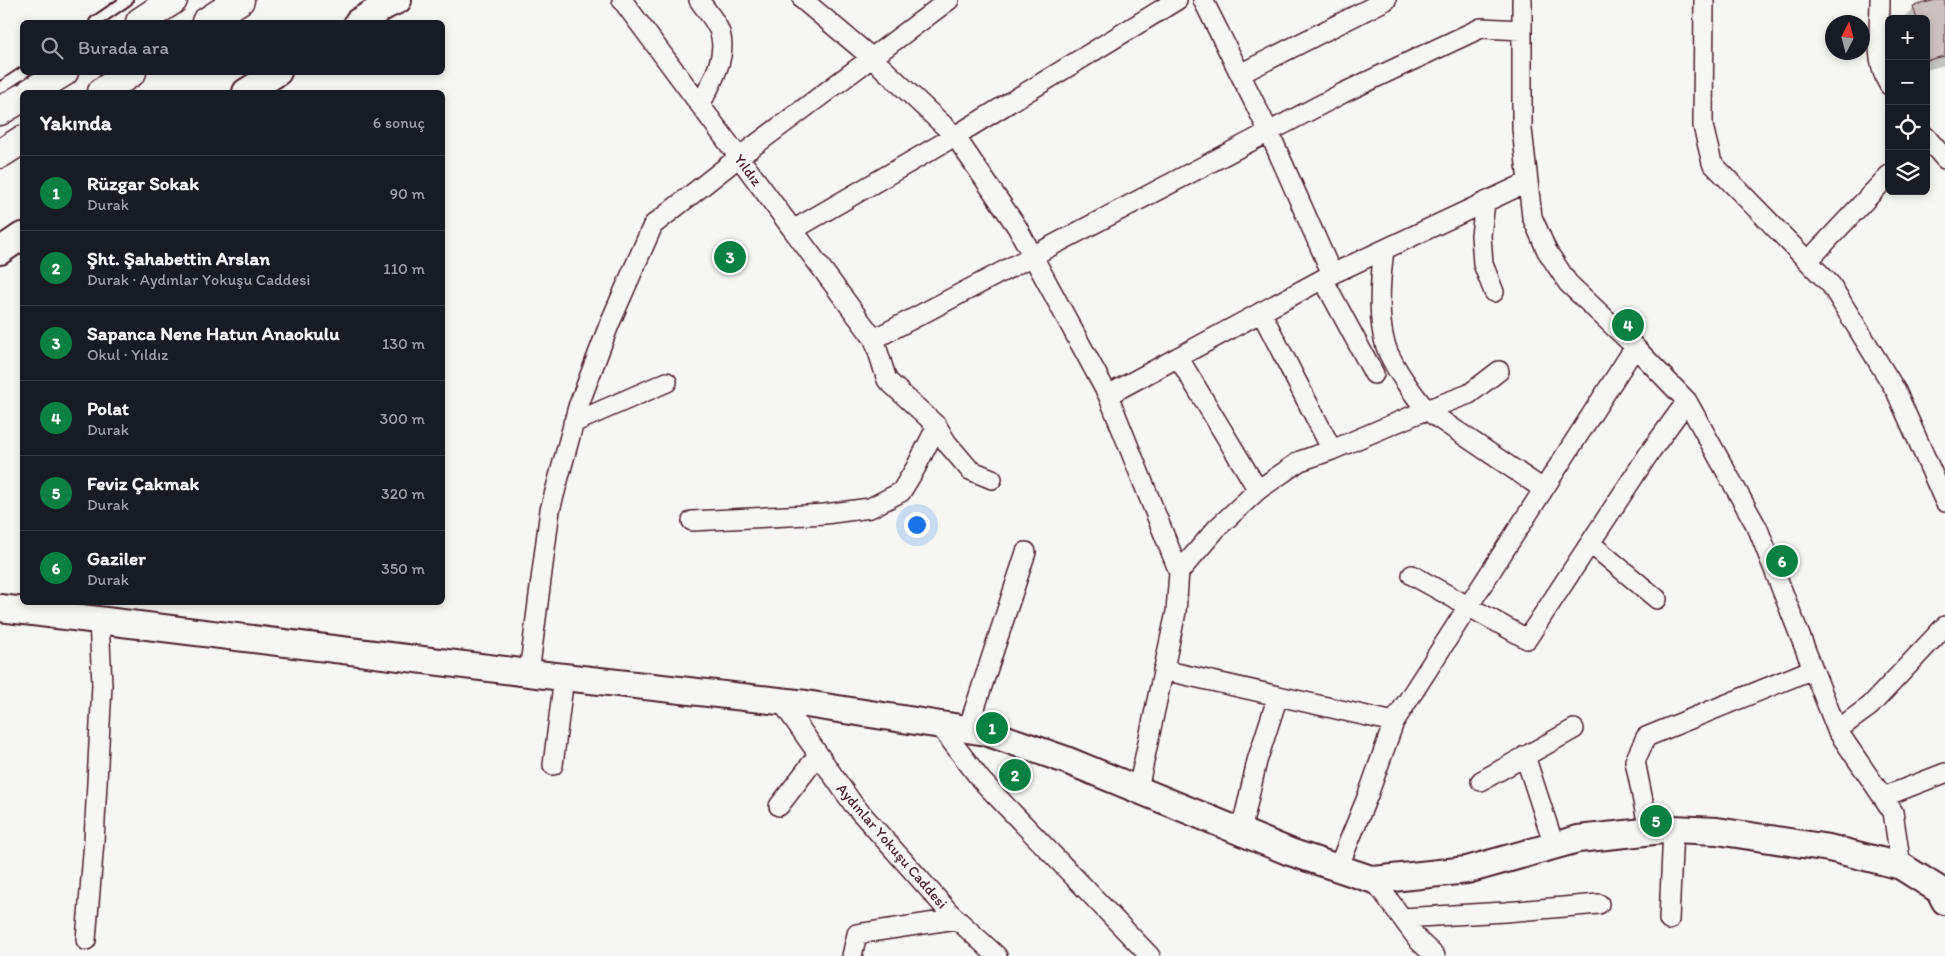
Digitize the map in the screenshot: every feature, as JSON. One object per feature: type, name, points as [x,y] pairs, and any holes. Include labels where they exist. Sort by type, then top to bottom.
[{"type":"highway","points":[[143,20],[173,0]]},
{"type":"highway","points":[[209,20],[240,0]]},
{"type":"highway","points":[[34,90],[59,75]]},
{"type":"highway","points":[[105,90],[128,75]]},
{"type":"highway","points":[[0,111],[20,99]]},
{"type":"highway","points":[[0,154],[20,141]]},
{"type":"street","points":[[361,20],[398,0]]},
{"type":"street","name":"Yıldız","points":[[622,0],[874,339],[887,380],[937,426],[947,443],[970,470],[992,479]]},
{"type":"street","points":[[699,0],[719,30],[721,51],[714,77],[700,105]]},
{"type":"street","points":[[804,0],[872,58],[955,136],[1017,227],[1108,395],[1180,572],[1176,612],[1138,789]]},
{"type":"street","points":[[529,673],[550,510],[573,423],[609,325],[653,225],[739,157],[948,0]]},
{"type":"street","points":[[793,230],[955,136],[1178,0]]},
{"type":"street","points":[[1204,0],[1269,132],[1327,277],[1374,374]]},
{"type":"street","points":[[1240,74],[1386,0]]},
{"type":"street","points":[[1522,0],[1522,129],[1532,217],[1547,251],[1568,283],[1635,347],[1687,402],[1758,529],[1837,730],[1893,812],[1901,866]]},
{"type":"street","points":[[1704,0],[1703,126],[1712,163],[1831,285],[1896,391],[1945,502]]},
{"type":"street","points":[[1880,0],[1879,50],[1885,79]]},
{"type":"street","points":[[874,339],[1343,94],[1481,28],[1522,30]]},
{"type":"street","points":[[249,90],[273,75]]},
{"type":"street","points":[[1930,142],[1945,159]]},
{"type":"street","points":[[1808,262],[1885,178]]},
{"type":"street","points":[[1108,395],[1327,277],[1528,182]]},
{"type":"street","points":[[1485,203],[1481,235],[1483,264],[1494,292]]},
{"type":"street","points":[[0,251],[20,237]]},
{"type":"street","points":[[1384,250],[1380,282],[1380,316],[1388,351],[1403,379],[1426,410],[1543,489]]},
{"type":"street","points":[[1261,312],[1332,450]]},
{"type":"street","points":[[1338,868],[1368,795],[1394,722],[1635,347]]},
{"type":"street","points":[[1178,357],[1258,490]]},
{"type":"street","points":[[1180,572],[1217,528],[1258,490],[1300,461],[1332,450],[1469,394],[1499,371]]},
{"type":"street","points":[[573,423],[667,382]]},
{"type":"street","points":[[1412,575],[1527,639],[1650,452],[1687,402]]},
{"type":"street","points":[[692,521],[825,514],[870,508],[900,492],[916,469],[937,426]]},
{"type":"street","points":[[1590,543],[1657,599]]},
{"type":"street","points":[[968,729],[1026,552]]},
{"type":"street","points":[[0,608],[781,702],[986,732],[1066,760],[1290,852],[1374,880],[1468,870],[1578,839],[1661,830],[1716,831],[1829,848],[1901,866],[1939,890],[1945,901]]},
{"type":"street","points":[[86,940],[94,841],[102,685],[99,620]]},
{"type":"street","points":[[1837,730],[1870,706],[1945,626]]},
{"type":"street","points":[[1670,920],[1661,830],[1634,761],[1646,737],[1813,669]]},
{"type":"street","points":[[1164,670],[1394,722]]},
{"type":"street","points":[[553,765],[564,677]]},
{"type":"street","points":[[1241,832],[1257,761],[1278,696]]},
{"type":"street","name":"Aydınlar Yokuşu Caddesi","points":[[781,702],[853,804],[956,919],[997,956]]},
{"type":"street","points":[[939,725],[981,780],[1150,956]]},
{"type":"street","points":[[1481,781],[1574,729]]},
{"type":"street","points":[[779,806],[818,755]]},
{"type":"street","points":[[1525,756],[1554,845]]},
{"type":"street","points":[[1882,797],[1945,773]]},
{"type":"street","points":[[1374,880],[1418,941],[1435,956]]},
{"type":"street","points":[[1402,918],[1599,904]]},
{"type":"street","points":[[852,956],[857,934],[956,919]]},
{"type":"lane","points":[[98,20],[127,0]]},
{"type":"lane","points":[[0,88],[20,75]]},
{"type":"building","points":[[1936,0],[1945,0],[1945,56],[1930,60],[1930,15],[1916,15],[1913,6]]},
{"type":"place","name":"Sapanca Nene Hatun Anaokulu","points":[[730,257]]},
{"type":"place","name":"Polat","points":[[1628,325]]},
{"type":"place","name":"Gaziler","points":[[1782,561]]},
{"type":"place","name":"Rüzgar Sokak","points":[[992,728]]},
{"type":"place","name":"Şht. Şahabettin Arslan","points":[[1015,775]]},
{"type":"place","name":"Feviz Çakmak","points":[[1656,821]]}]
